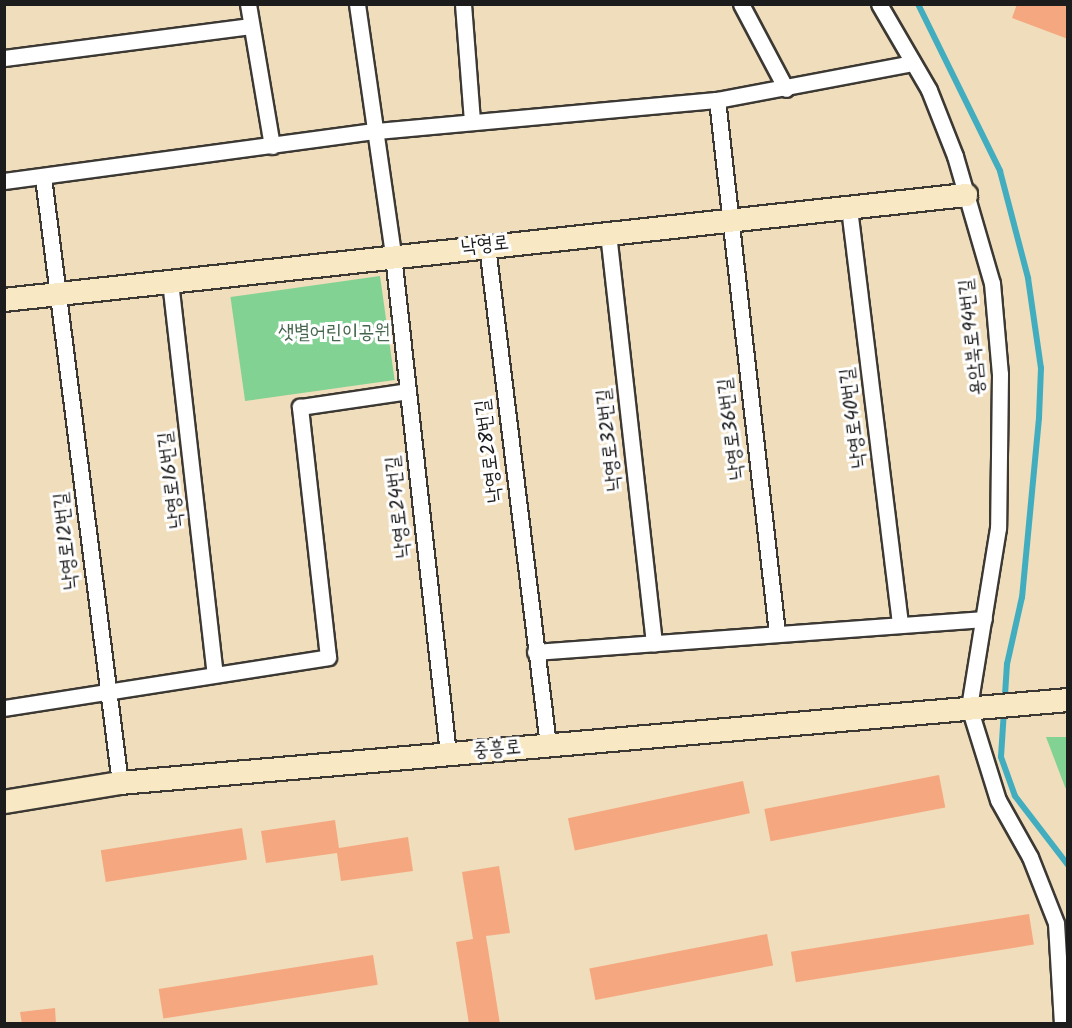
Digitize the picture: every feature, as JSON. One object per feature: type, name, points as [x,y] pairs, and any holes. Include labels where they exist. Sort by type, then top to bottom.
[{"type":"street","points":[[248,4],[272,146]]},
{"type":"street","name":"낙영로24번길","points":[[357,4],[393,255],[448,754]]},
{"type":"street","points":[[463,4],[472,122]]},
{"type":"street","points":[[741,4],[786,88]]},
{"type":"street","name":"용암북로94번길","points":[[879,4],[929,90],[966,195],[992,284],[1000,374],[998,528],[984,619],[980,706]]},
{"type":"street","points":[[4,58],[251,26]]},
{"type":"street","points":[[4,181],[81,173],[376,131],[717,100],[913,63]]},
{"type":"street","name":"낙영로36번길","points":[[717,100],[777,633]]},
{"type":"street","name":"낙영로12번길","points":[[42,177],[61,294],[105,689],[120,783]]},
{"type":"street","name":"낙영로","points":[[4,300],[393,255],[966,195]]},
{"type":"street","name":"낙영로40번길","points":[[849,208],[900,624]]},
{"type":"street","name":"낙영로32번길","points":[[608,233],[654,643]]},
{"type":"street","name":"낙영로28번길","points":[[487,246],[548,745]]},
{"type":"street","name":"낙영로16번길","points":[[170,281],[215,673]]},
{"type":"street","points":[[4,708],[105,689],[328,657],[300,407],[408,391]]},
{"type":"street","points":[[535,652],[984,619]]},
{"type":"street","name":"중흥로","points":[[4,802],[120,783],[1068,700]]},
{"type":"street","points":[[980,706],[998,800],[1030,856],[1056,923],[1062,1023]]},
{"type":"green space","name":"샛별어린이공원","points":[[380,276],[395,380],[245,401],[230,297]]},
{"type":"green space","points":[[1046,737],[1067,737],[1067,790],[1065,787]]},
{"type":"building","points":[[1017,4],[1068,4],[1068,39],[1012,18]]},
{"type":"building","points":[[939,775],[945,807],[771,841],[764,809]]},
{"type":"building","points":[[743,781],[750,813],[575,850],[568,818]]},
{"type":"building","points":[[335,820],[339,848],[408,837],[413,871],[341,881],[337,853],[266,863],[261,831]]},
{"type":"building","points":[[242,828],[247,860],[106,882],[101,850]]},
{"type":"building","points":[[499,866],[510,933],[486,936],[500,1024],[469,1024],[456,942],[473,939],[462,872]]},
{"type":"building","points":[[1029,914],[1034,945],[796,982],[791,952]]},
{"type":"building","points":[[767,934],[773,965],[595,1000],[589,969]]},
{"type":"building","points":[[373,955],[378,985],[163,1019],[159,989]]},
{"type":"building","points":[[55,1008],[56,1024],[22,1024],[20,1012]]},
{"type":"waterway","points":[[918,4],[1000,171],[1028,278],[1041,368],[1039,418],[1022,597],[1007,664],[1001,757],[1015,796],[1068,865]]}]
